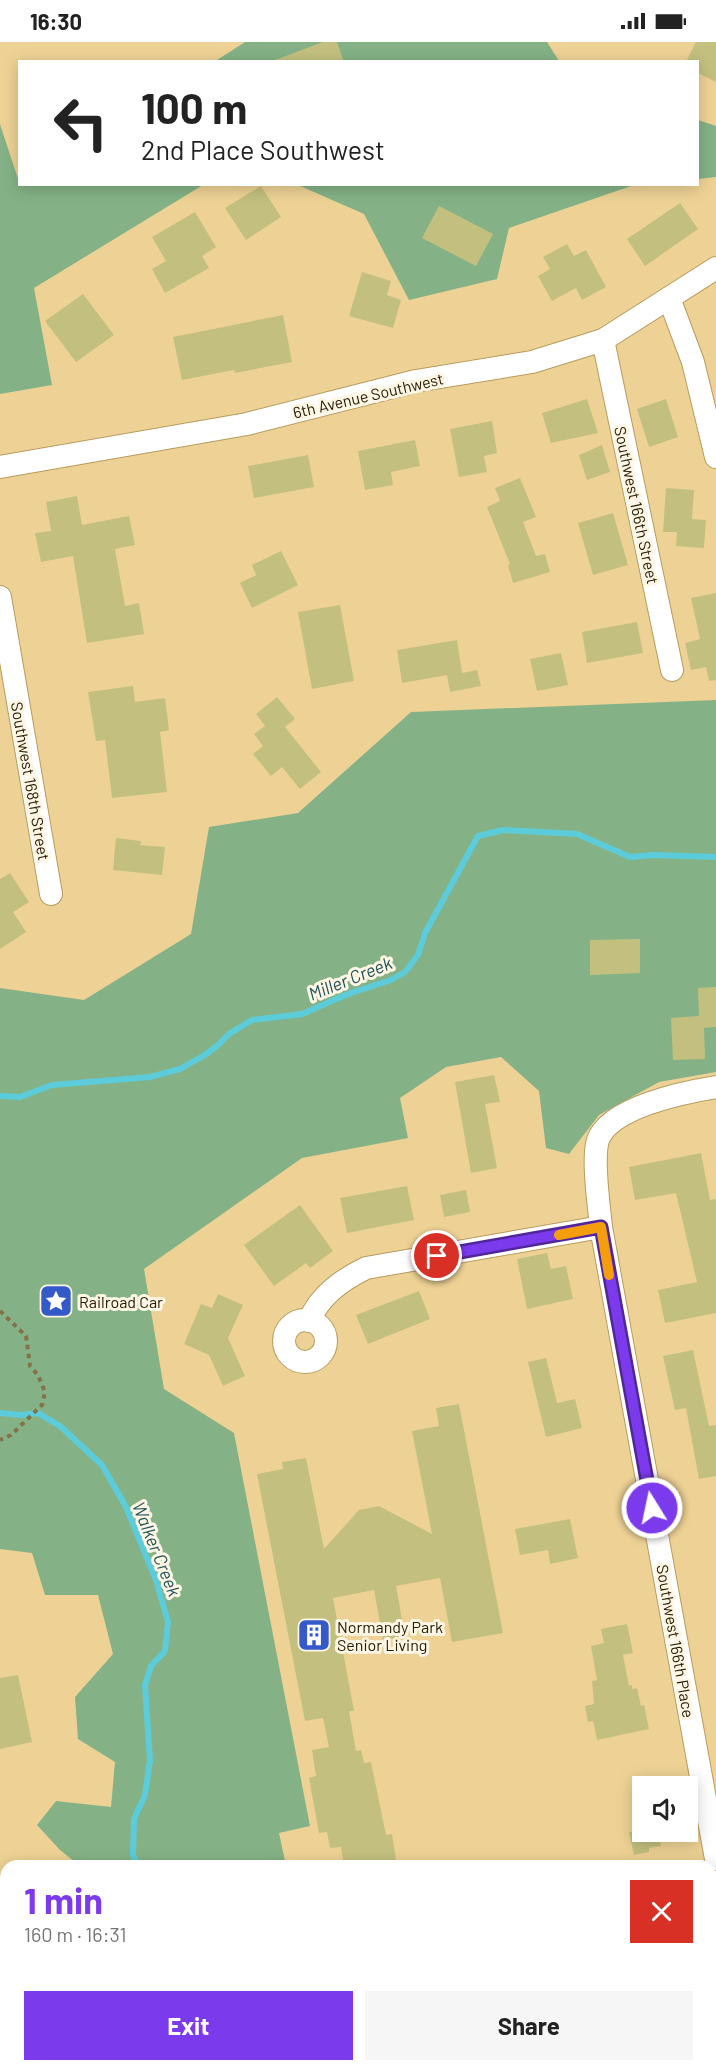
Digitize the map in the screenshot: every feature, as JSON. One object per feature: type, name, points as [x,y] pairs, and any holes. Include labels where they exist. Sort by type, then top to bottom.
[{"type":"street","name":"6th Avenue Southwest","points":[[0,467],[247,424],[416,381],[532,362],[603,340],[716,268]]},
{"type":"street","points":[[669,298],[693,362],[716,457]]},
{"type":"street","name":"Southwest 166th Street","points":[[603,340],[672,670]]},
{"type":"street","name":"Southwest 168th Street","points":[[0,597],[51,894]]},
{"type":"street","name":"Southwest 166th Place","points":[[716,1088],[683,1093],[636,1109],[608,1125],[598,1139],[596,1154],[601,1227],[716,1859]]},
{"type":"street","points":[[309,1321],[314,1309],[328,1292],[366,1268],[601,1227]]},
{"type":"path","points":[[0,1311],[26,1336],[30,1366],[38,1375],[45,1392],[42,1405],[27,1421],[0,1440]]},
{"type":"green space","points":[[245,42],[547,42],[558,60],[217,60]]},
{"type":"green space","points":[[699,120],[716,126],[716,177],[699,179]]},
{"type":"green space","points":[[0,124],[18,179],[18,186],[201,186],[34,288],[52,385],[0,394]]},
{"type":"green space","points":[[300,186],[631,186],[509,228],[497,279],[409,300],[364,214]]},
{"type":"green space","points":[[716,700],[716,1072],[659,1082],[599,1115],[569,1154],[546,1148],[539,1091],[501,1057],[446,1067],[400,1098],[408,1138],[302,1158],[144,1269],[164,1389],[234,1433],[310,1826],[279,1833],[285,1860],[72,1860],[37,1825],[56,1801],[111,1807],[115,1762],[78,1739],[75,1697],[113,1654],[98,1595],[45,1595],[32,1553],[0,1549],[0,988],[84,1000],[191,934],[209,827],[298,813],[411,712]]},
{"type":"building","points":[[323,42],[337,42],[343,60],[275,60]]},
{"type":"building","points":[[696,42],[716,42],[716,82],[699,74],[699,60],[687,60]]},
{"type":"building","points":[[261,186],[281,217],[246,240],[225,208]]},
{"type":"building","points":[[680,203],[698,229],[645,266],[627,239]]},
{"type":"building","points":[[439,206],[493,234],[476,266],[422,238]]},
{"type":"building","points":[[195,212],[216,247],[202,256],[209,268],[165,293],[152,269],[166,261],[152,237]]},
{"type":"building","points":[[567,244],[574,256],[586,250],[606,287],[582,300],[576,288],[552,301],[538,276],[550,269],[543,257]]},
{"type":"building","points":[[362,272],[391,281],[387,295],[401,300],[393,328],[349,316]]},
{"type":"building","points":[[83,294],[114,335],[76,362],[45,321]]},
{"type":"building","points":[[283,315],[292,362],[182,380],[173,337]]},
{"type":"building","points":[[587,399],[598,433],[551,443],[542,413]]},
{"type":"building","points":[[666,399],[678,437],[649,447],[637,409]]},
{"type":"building","points":[[492,421],[497,453],[484,456],[487,472],[459,477],[450,429]]},
{"type":"building","points":[[415,440],[420,466],[391,472],[393,485],[365,490],[358,451]]},
{"type":"building","points":[[602,445],[610,472],[587,480],[579,455]]},
{"type":"building","points":[[308,455],[314,487],[254,498],[248,466]]},
{"type":"building","points":[[520,478],[536,517],[523,522],[536,556],[545,554],[550,572],[513,583],[508,565],[510,564],[487,507],[500,501],[495,488]]},
{"type":"building","points":[[666,488],[694,490],[692,519],[706,520],[704,548],[676,546],[677,532],[663,532]]},
{"type":"building","points":[[77,496],[82,525],[129,516],[135,545],[115,549],[125,606],[139,603],[144,634],[87,643],[73,556],[41,562],[35,533],[51,531],[46,502]]},
{"type":"building","points":[[613,513],[628,565],[593,575],[578,523]]},
{"type":"building","points":[[281,551],[298,585],[252,608],[240,583],[256,575],[252,565]]},
{"type":"building","points":[[716,593],[716,680],[709,681],[706,667],[691,670],[685,643],[700,639],[691,598]]},
{"type":"building","points":[[340,605],[354,681],[312,689],[298,612]]},
{"type":"building","points":[[637,622],[643,653],[587,663],[582,632]]},
{"type":"building","points":[[457,640],[462,673],[477,670],[481,686],[450,692],[447,675],[402,683],[397,650]]},
{"type":"building","points":[[561,653],[568,685],[537,691],[530,659]]},
{"type":"building","points":[[133,686],[135,702],[165,698],[169,730],[160,732],[167,792],[112,798],[105,740],[96,741],[88,692]]},
{"type":"building","points":[[277,697],[295,719],[285,727],[321,772],[300,789],[282,767],[271,776],[253,754],[263,746],[254,734],[265,726],[256,714]]},
{"type":"building","points":[[116,838],[141,841],[140,845],[165,847],[162,875],[113,870]]},
{"type":"building","points":[[10,873],[29,902],[13,912],[26,932],[0,949],[0,879]]},
{"type":"building","points":[[640,939],[640,973],[590,975],[590,940]]},
{"type":"building","points":[[716,987],[716,1027],[704,1028],[705,1059],[673,1060],[671,1018],[699,1016],[698,988]]},
{"type":"building","points":[[494,1075],[500,1102],[485,1104],[497,1168],[471,1173],[455,1082]]},
{"type":"building","points":[[701,1153],[710,1200],[716,1199],[716,1313],[665,1323],[658,1290],[697,1282],[676,1193],[635,1200],[629,1167]]},
{"type":"building","points":[[407,1186],[414,1220],[347,1233],[340,1198]]},
{"type":"building","points":[[466,1190],[470,1212],[444,1217],[440,1195]]},
{"type":"building","points":[[300,1205],[333,1251],[310,1268],[306,1263],[274,1286],[244,1245]]},
{"type":"building","points":[[547,1253],[551,1269],[566,1266],[573,1299],[527,1309],[517,1259]]},
{"type":"building","points":[[419,1291],[430,1319],[368,1344],[356,1315]]},
{"type":"building","points":[[218,1294],[243,1305],[228,1338],[245,1376],[223,1386],[209,1355],[184,1344],[201,1304],[212,1308]]},
{"type":"building","points":[[693,1350],[709,1426],[716,1425],[716,1476],[699,1479],[686,1408],[675,1410],[663,1356]]},
{"type":"building","points":[[546,1358],[557,1403],[575,1399],[582,1428],[546,1437],[528,1362]]},
{"type":"building","name":"Normandy Park Senior Living","points":[[459,1404],[503,1633],[452,1642],[440,1578],[396,1586],[405,1636],[383,1640],[374,1590],[333,1598],[354,1711],[349,1711],[356,1751],[361,1750],[364,1763],[371,1762],[386,1835],[392,1834],[396,1860],[343,1860],[341,1847],[330,1848],[327,1832],[319,1833],[309,1778],[316,1776],[312,1750],[329,1747],[323,1718],[305,1721],[257,1474],[283,1469],[282,1462],[306,1458],[324,1549],[359,1510],[379,1506],[432,1534],[412,1431],[439,1426],[436,1408]]},
{"type":"building","points":[[570,1519],[578,1558],[550,1564],[548,1550],[520,1555],[515,1529]]},
{"type":"building","points":[[627,1624],[633,1653],[623,1655],[629,1686],[632,1685],[632,1689],[637,1688],[641,1706],[644,1705],[649,1729],[597,1740],[593,1721],[588,1722],[585,1706],[594,1704],[592,1681],[597,1680],[591,1646],[604,1643],[601,1629]]},
{"type":"building","points":[[18,1675],[32,1742],[0,1749],[0,1678]]},
{"type":"building","points":[[629,1832],[632,1832],[632,1842],[660,1842],[661,1846],[649,1848],[649,1852],[634,1855]]},
{"type":"waterway","name":"Miller Creek","points":[[0,1096],[20,1097],[52,1085],[150,1077],[180,1069],[205,1055],[229,1034],[252,1020],[302,1014],[348,994],[391,980],[405,972],[418,955],[425,933],[478,836],[503,830],[577,834],[630,857],[653,855],[716,857]]},
{"type":"waterway","name":"Walker Creek","points":[[0,1413],[21,1415],[38,1413],[60,1426],[102,1465],[126,1507],[156,1580],[168,1622],[165,1651],[151,1666],[145,1685],[150,1760],[145,1795],[134,1819],[133,1855],[135,1860]]},
{"type":"slow traffic","points":[[559,1235],[601,1227],[609,1275]]},
{"type":"place","name":"Railroad Car","points":[[56,1301]]},
{"type":"place","name":"Normandy Park Senior Living","points":[[314,1635]]},
{"type":"route","points":[[437,1256],[601,1227],[652,1508]]}]
